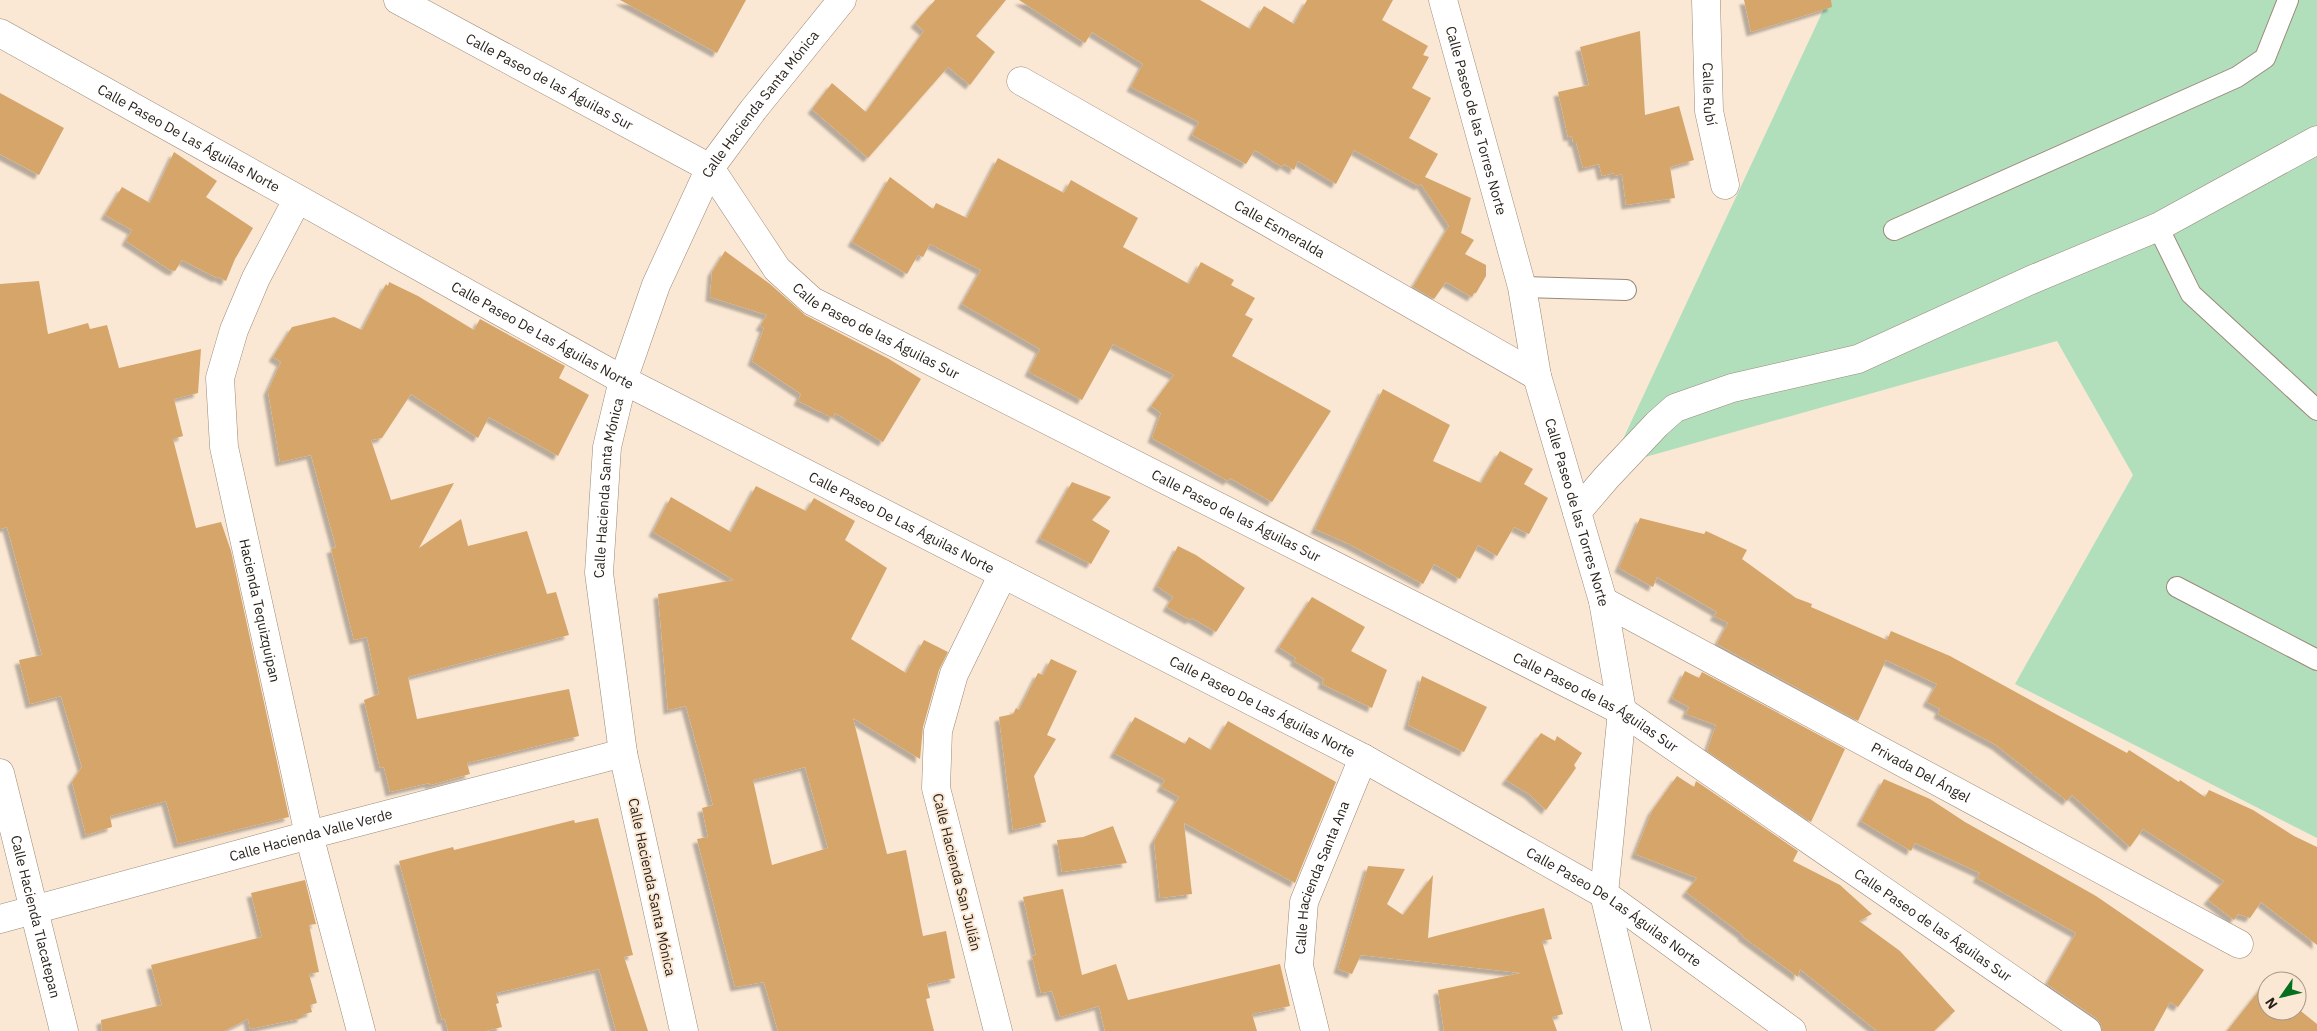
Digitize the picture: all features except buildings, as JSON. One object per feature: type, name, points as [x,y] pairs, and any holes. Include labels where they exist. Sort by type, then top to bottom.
[{"type":"street","name":"Calle Paseo de las Águilas Sur","points":[[398,0],[710,168],[777,269],[812,301],[1622,711],[2087,1031]]},
{"type":"street","name":"Calle Hacienda Santa Mónica","points":[[684,1031],[623,753],[599,573],[607,447],[623,380],[656,285],[710,168],[753,110],[842,0]]},
{"type":"street","name":"Calle Paseo de las Torres Norte","points":[[1443,0],[1522,287],[1537,376],[1603,601],[1622,711],[1604,894],[1637,1031]]},
{"type":"street","name":"Calle Rubí","points":[[1706,0],[1709,111],[1725,185]]},
{"type":"street","name":"Calle Paseo De Las Águilas Norte","points":[[0,33],[623,380],[1363,758],[1604,894],[1792,1031]]},
{"type":"street","name":"Calle Esmeralda","points":[[1021,81],[1537,376]]},
{"type":"street","points":[[1577,512],[1607,477],[1657,424],[1675,408],[1732,388],[1858,359],[2032,280],[2158,227],[2317,140]]},
{"type":"street","name":"Hacienda Tequizquipan","points":[[297,200],[256,278],[234,330],[220,378],[224,447],[309,835],[361,1031]]},
{"type":"street","name":"Calle Hacienda San Julián","points":[[998,1031],[936,788],[938,730],[954,674],[1003,574]]},
{"type":"street","name":"Privada Del Ángel","points":[[1603,601],[2239,944]]},
{"type":"street","name":"Calle Hacienda Valle Verde","points":[[0,919],[309,835],[623,753]]},
{"type":"street","name":"Calle Hacienda Santa Ana","points":[[1315,1031],[1299,966],[1304,902],[1363,758]]},
{"type":"street","name":"Calle Hacienda Tlacatepan","points":[[0,773],[64,1031]]},
{"type":"lane","points":[[1894,230],[2237,77],[2266,58],[2288,0]]},
{"type":"lane","points":[[2158,227],[2191,294],[2317,410]]},
{"type":"lane","points":[[1522,287],[1626,290]]},
{"type":"lane","points":[[2177,587],[2317,660]]},
{"type":"green space","points":[[1828,0],[2317,0],[2317,838],[2015,684],[2133,475],[2057,341],[1610,467]]}]
